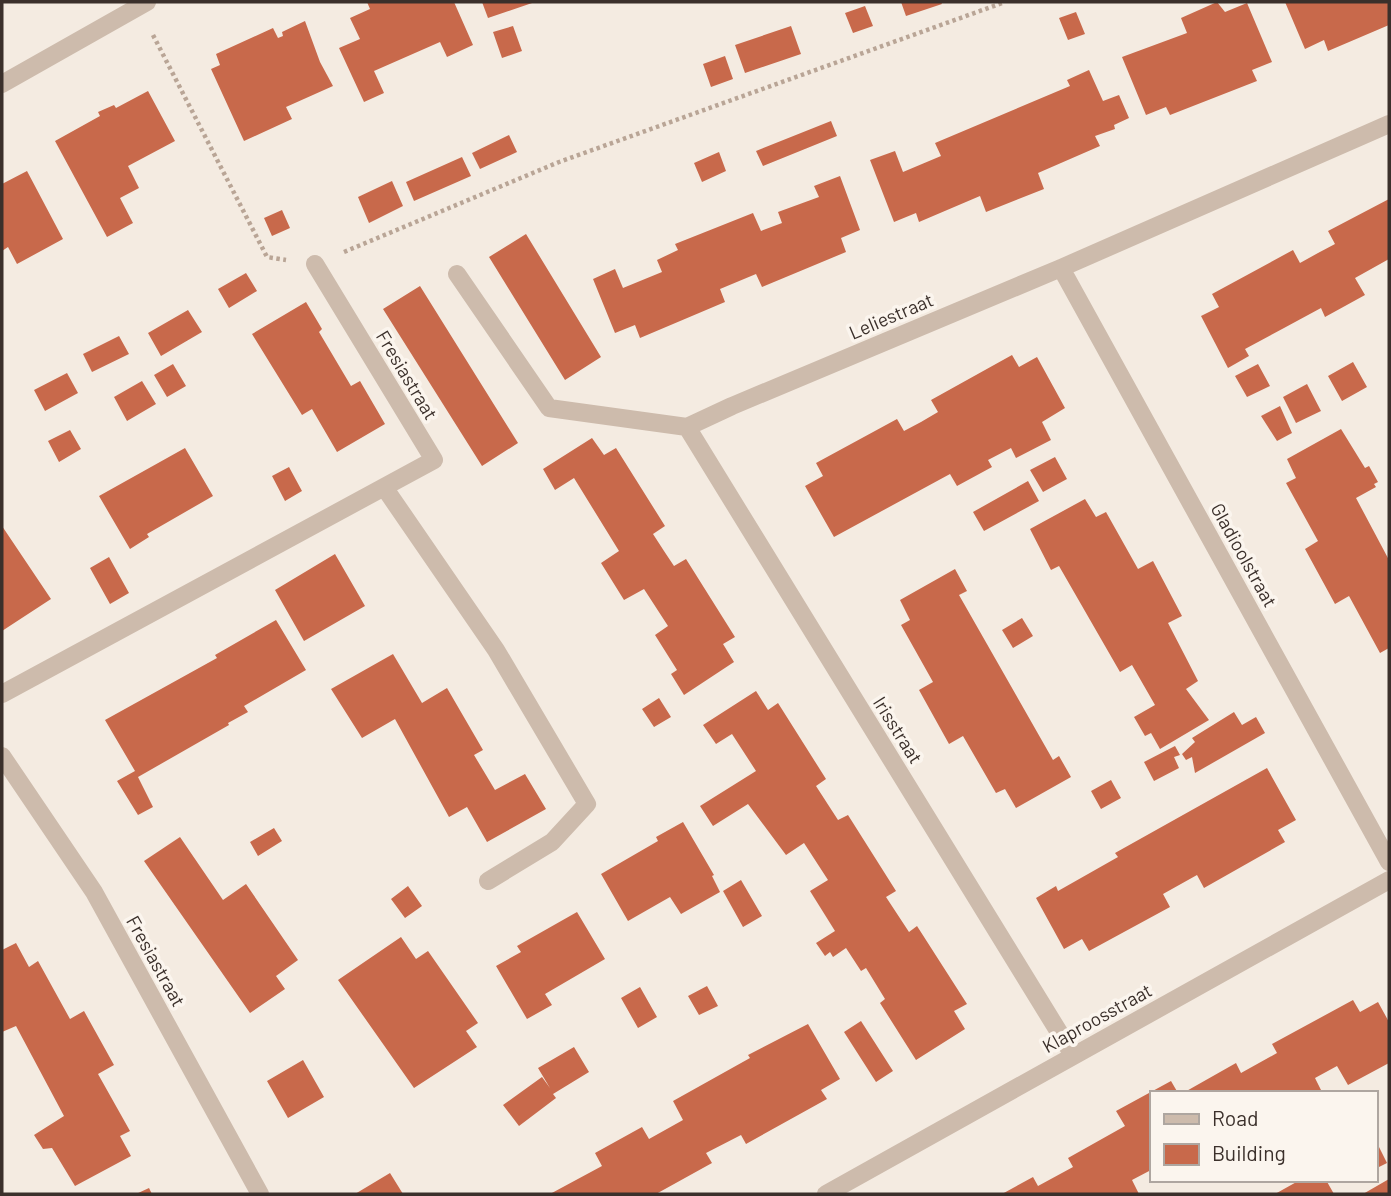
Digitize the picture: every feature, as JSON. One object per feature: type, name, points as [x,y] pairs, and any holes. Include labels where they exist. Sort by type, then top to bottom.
[{"type":"street","points":[[2,84],[143,4]]},
{"type":"street","name":"Leliestraat","points":[[687,428],[732,405],[1061,268],[1389,124]]},
{"type":"street","name":"Fresiastraat","points":[[2,694],[434,460],[315,264]]},
{"type":"street","name":"Gladioolstraat","points":[[1061,268],[1389,862]]},
{"type":"street","points":[[457,274],[549,408],[687,428]]},
{"type":"street","name":"Irisstraat","points":[[687,428],[1073,1055]]},
{"type":"street","points":[[384,487],[496,650],[587,804],[552,842],[488,881]]},
{"type":"street","name":"Fresiastraat","points":[[2,756],[94,892],[260,1194]]},
{"type":"street","name":"Klaproosstraat","points":[[826,1194],[1389,880]]},
{"type":"path","points":[[143,4],[267,257],[315,264],[559,162],[1005,2]]},
{"type":"building","points":[[367,2],[454,2],[473,45],[447,57],[440,42],[374,71],[384,93],[364,102],[339,48],[360,39],[350,18],[370,9]]},
{"type":"building","points":[[482,2],[535,2],[488,18]]},
{"type":"building","points":[[901,2],[941,2],[942,4],[906,16]]},
{"type":"building","points":[[1217,2],[1225,12],[1247,3],[1272,62],[1252,70],[1257,81],[1170,115],[1166,107],[1146,115],[1122,57],[1187,33],[1181,18]]},
{"type":"building","points":[[1285,2],[1389,2],[1389,25],[1328,51],[1324,40],[1305,49]]},
{"type":"building","points":[[865,6],[873,26],[853,33],[845,13]]},
{"type":"building","points":[[1076,12],[1085,34],[1068,40],[1059,18]]},
{"type":"building","points":[[305,21],[320,62],[333,86],[286,107],[292,119],[244,141],[211,69],[220,65],[216,54],[273,28],[278,38],[283,36],[282,32]]},
{"type":"building","points":[[513,26],[522,51],[502,58],[493,32]]},
{"type":"building","points":[[791,26],[801,54],[745,73],[735,45]]},
{"type":"building","points":[[725,56],[733,79],[711,87],[703,64]]},
{"type":"building","points":[[1089,70],[1103,101],[1119,95],[1129,118],[1114,125],[1115,129],[1095,136],[1100,146],[1038,173],[1044,189],[986,212],[980,196],[919,222],[916,213],[894,222],[870,160],[895,151],[903,172],[941,156],[935,143],[1070,86],[1067,80]]},
{"type":"building","points":[[148,91],[175,141],[128,166],[139,188],[120,198],[133,223],[107,237],[55,141],[100,116],[98,112],[114,105],[116,108]]},
{"type":"building","points":[[831,121],[837,136],[763,166],[756,151]]},
{"type":"building","points":[[509,135],[517,152],[480,169],[472,153]]},
{"type":"building","points":[[719,152],[726,171],[702,182],[694,163]]},
{"type":"building","points":[[462,157],[471,176],[414,201],[406,182]]},
{"type":"building","points":[[27,171],[63,239],[17,264],[8,247],[2,251],[2,184]]},
{"type":"building","points":[[840,176],[860,230],[841,238],[846,252],[762,287],[756,274],[720,289],[725,302],[640,338],[635,325],[615,333],[593,279],[615,269],[623,288],[662,272],[657,260],[678,250],[675,244],[753,213],[761,231],[782,223],[778,212],[819,197],[814,186]]},
{"type":"building","points":[[392,181],[403,206],[369,223],[358,197]]},
{"type":"building","points":[[1389,199],[1389,259],[1355,278],[1365,295],[1325,317],[1321,308],[1245,349],[1249,356],[1228,368],[1201,316],[1219,307],[1212,294],[1293,250],[1300,263],[1335,244],[1328,231]]},
{"type":"building","points":[[282,210],[290,228],[272,236],[264,218]]},
{"type":"building","points":[[526,234],[601,357],[565,380],[489,257]]},
{"type":"building","points":[[246,273],[257,291],[229,308],[218,289]]},
{"type":"building","points":[[420,286],[518,443],[482,466],[383,309]]},
{"type":"building","points":[[306,302],[322,329],[319,332],[351,386],[360,381],[385,424],[337,452],[312,409],[302,415],[252,334]]},
{"type":"building","points":[[188,310],[202,332],[161,356],[148,333]]},
{"type":"building","points":[[119,336],[129,354],[92,372],[83,354]]},
{"type":"building","points":[[1012,355],[1019,367],[1037,357],[1065,408],[1042,422],[1051,440],[1016,458],[1011,448],[988,460],[992,467],[957,486],[950,474],[834,537],[805,486],[823,476],[816,463],[897,419],[904,431],[921,422],[938,412],[931,400]]},
{"type":"building","points":[[1353,362],[1367,387],[1342,401],[1328,376]]},
{"type":"building","points":[[173,364],[186,386],[167,397],[154,375]]},
{"type":"building","points":[[1258,364],[1270,386],[1247,397],[1235,376]]},
{"type":"building","points":[[67,373],[78,393],[45,411],[34,390]]},
{"type":"building","points":[[142,381],[156,404],[127,421],[114,397]]},
{"type":"building","points":[[1307,384],[1321,411],[1296,423],[1283,397]]},
{"type":"building","points":[[1280,406],[1292,433],[1277,441],[1261,416]]},
{"type":"building","points":[[1341,429],[1365,468],[1369,466],[1378,482],[1374,484],[1376,487],[1356,498],[1389,560],[1389,648],[1380,653],[1349,596],[1335,604],[1305,549],[1318,541],[1286,483],[1296,478],[1287,459]]},
{"type":"building","points":[[70,430],[81,449],[59,462],[48,441]]},
{"type":"building","points":[[592,438],[604,455],[616,448],[665,526],[653,534],[674,566],[686,559],[735,637],[723,644],[734,662],[684,695],[671,674],[677,670],[655,635],[668,626],[644,589],[624,600],[601,563],[619,551],[574,478],[555,490],[543,469]]},
{"type":"building","points":[[185,448],[213,496],[147,534],[149,537],[130,549],[99,496]]},
{"type":"building","points":[[1055,457],[1067,479],[1043,492],[1030,470]]},
{"type":"building","points":[[289,467],[302,491],[285,501],[272,476]]},
{"type":"building","points":[[1028,481],[1039,501],[984,531],[973,512]]},
{"type":"building","points":[[1085,499],[1096,517],[1106,512],[1138,569],[1153,561],[1182,616],[1168,623],[1198,681],[1186,689],[1209,720],[1160,749],[1151,733],[1145,736],[1134,717],[1155,705],[1132,665],[1120,672],[1059,566],[1051,570],[1030,529]]},
{"type":"building","points":[[2,526],[51,599],[2,631]]},
{"type":"building","points":[[335,554],[365,606],[304,641],[275,590]]},
{"type":"building","points":[[109,557],[129,593],[110,604],[90,568]]},
{"type":"building","points":[[955,569],[967,591],[959,595],[1053,760],[1059,756],[1071,777],[1016,808],[1005,789],[996,793],[963,736],[949,744],[919,690],[933,682],[901,625],[910,620],[900,600]]},
{"type":"building","points":[[1022,618],[1033,636],[1013,648],[1002,630]]},
{"type":"building","points":[[276,620],[306,670],[244,706],[248,712],[228,723],[229,725],[138,777],[153,807],[138,815],[117,781],[135,771],[105,720],[217,658],[215,655]]},
{"type":"building","points":[[393,654],[422,703],[447,688],[483,750],[474,755],[495,790],[525,774],[546,809],[487,842],[467,807],[449,817],[395,719],[362,738],[331,689]]},
{"type":"building","points":[[756,691],[768,710],[778,703],[826,779],[816,786],[838,820],[848,815],[896,891],[886,897],[909,932],[917,926],[967,1004],[954,1011],[965,1029],[916,1060],[880,1003],[885,999],[866,968],[861,971],[846,948],[833,957],[830,952],[825,956],[816,943],[835,931],[810,891],[828,880],[804,843],[786,855],[748,804],[713,826],[700,806],[756,771],[732,734],[716,744],[703,725]]},
{"type":"building","points":[[659,698],[671,717],[654,727],[642,709]]},
{"type":"building","points":[[1234,712],[1242,725],[1256,717],[1265,733],[1195,773],[1192,757],[1186,760],[1182,754],[1195,742],[1192,738]]},
{"type":"building","points":[[1175,746],[1180,755],[1174,757],[1179,768],[1154,781],[1144,762]]},
{"type":"building","points":[[1267,768],[1296,820],[1278,830],[1285,842],[1204,888],[1197,875],[1163,894],[1170,907],[1089,951],[1082,939],[1064,949],[1036,898],[1056,886],[1058,891],[1118,857],[1115,853]]},
{"type":"building","points":[[1111,780],[1121,798],[1101,809],[1091,791]]},
{"type":"building","points":[[683,822],[714,875],[712,876],[720,892],[681,914],[670,897],[628,921],[601,874],[658,841],[656,837]]},
{"type":"building","points":[[274,828],[282,841],[258,856],[250,842]]},
{"type":"building","points":[[180,837],[223,900],[246,884],[298,960],[276,976],[285,989],[250,1013],[144,861]]},
{"type":"building","points":[[741,880],[762,916],[743,927],[723,891]]},
{"type":"building","points":[[408,886],[422,906],[405,918],[391,899]]},
{"type":"building","points":[[577,912],[605,959],[545,994],[552,1005],[527,1019],[496,966],[521,952],[517,946]]},
{"type":"building","points":[[401,937],[416,959],[428,951],[478,1023],[466,1031],[477,1047],[414,1088],[338,980]]},
{"type":"building","points":[[16,943],[29,967],[38,961],[70,1019],[84,1011],[114,1065],[98,1074],[130,1131],[120,1136],[131,1156],[75,1186],[52,1148],[43,1149],[34,1135],[64,1116],[16,1026],[2,1032],[2,950]]},
{"type":"building","points":[[707,986],[718,1006],[699,1015],[688,996]]},
{"type":"building","points":[[640,987],[657,1017],[638,1028],[621,998]]},
{"type":"building","points":[[1353,1000],[1360,1012],[1378,1002],[1389,1022],[1389,1063],[1348,1085],[1337,1066],[1315,1078],[1319,1091],[1187,1091],[1236,1063],[1241,1073],[1277,1053],[1272,1044]]},
{"type":"building","points":[[861,1021],[893,1071],[876,1082],[844,1032]]},
{"type":"building","points":[[808,1024],[840,1079],[821,1090],[827,1099],[746,1144],[741,1135],[706,1153],[712,1163],[656,1194],[550,1194],[602,1166],[595,1153],[642,1127],[649,1139],[683,1120],[673,1101],[750,1058],[748,1055]]},
{"type":"building","points":[[574,1047],[589,1072],[553,1094],[556,1098],[519,1126],[503,1105],[542,1077],[550,1088],[538,1068]]},
{"type":"building","points":[[303,1060],[324,1097],[288,1118],[267,1081]]},
{"type":"building","points":[[1171,1081],[1177,1091],[1153,1091]]},
{"type":"building","points":[[1150,1092],[1150,1171],[1132,1180],[1139,1194],[1002,1194],[1033,1177],[1038,1186],[1073,1167],[1068,1158],[1125,1126],[1116,1111]]},
{"type":"building","points":[[1377,1143],[1387,1163],[1377,1168]]},
{"type":"building","points":[[390,1173],[403,1194],[355,1194]]},
{"type":"building","points":[[1389,1179],[1389,1194],[1363,1194]]},
{"type":"building","points":[[1296,1182],[1327,1182],[1334,1194],[1275,1194]]},
{"type":"building","points":[[149,1188],[152,1194],[136,1194]]}]
